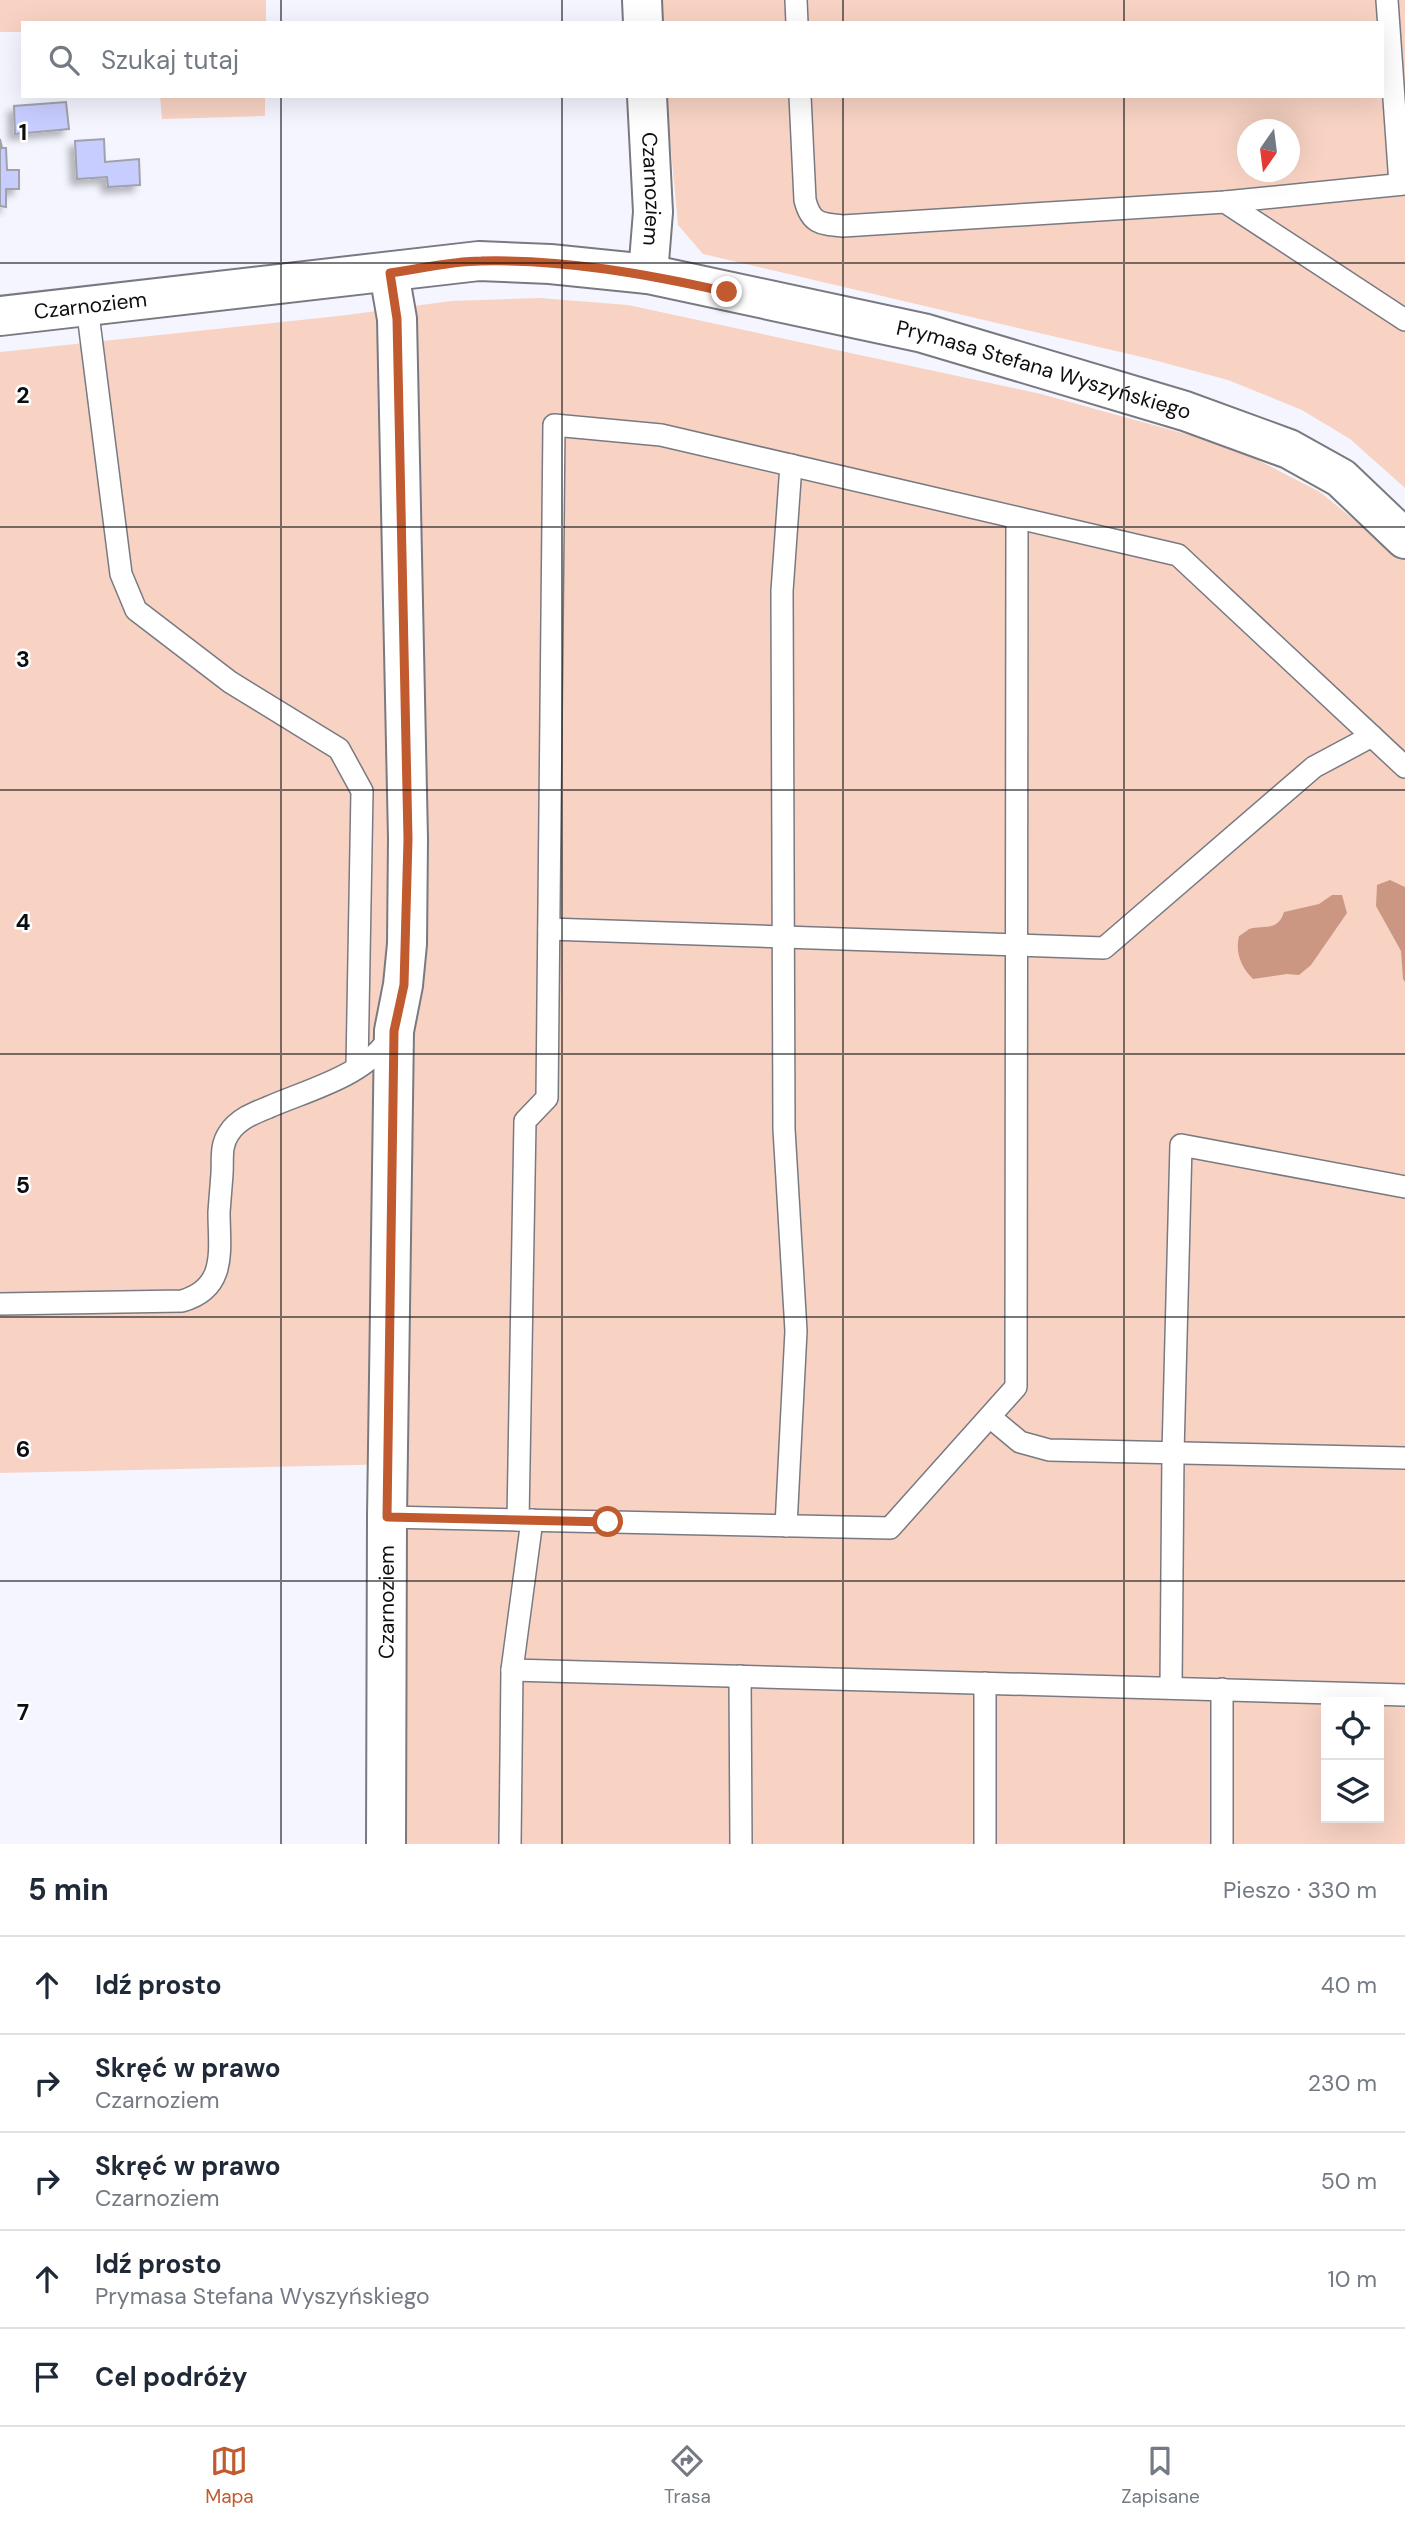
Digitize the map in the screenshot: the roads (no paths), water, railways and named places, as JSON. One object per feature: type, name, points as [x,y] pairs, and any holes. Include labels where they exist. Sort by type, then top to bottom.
[{"type":"street","points":[[642,0],[643,21]]},
{"type":"street","name":"Czarnoziem","points":[[0,316],[480,261],[550,264],[648,274],[653,212],[647,98]]},
{"type":"street","name":"Czarnoziem","points":[[386,1844],[387,1517],[394,1031],[404,985],[408,839],[397,319],[390,273]]},
{"type":"street","name":"Prymasa Stefana Wyszyńskiego","points":[[648,274],[923,333],[1185,411],[1289,449],[1341,478],[1405,539]]},
{"type":"lane","points":[[796,0],[797,21]]},
{"type":"lane","points":[[800,98],[804,200],[808,214],[821,224],[843,226],[1225,202],[1403,184],[1387,0]]},
{"type":"lane","points":[[1225,202],[1405,320]]},
{"type":"lane","points":[[87,306],[121,574],[136,611],[230,682],[339,749],[362,791],[357,1067]]},
{"type":"lane","points":[[509,1844],[512,1670],[525,1520],[525,1121],[547,1098],[554,425],[661,435],[1178,555],[1405,767]]},
{"type":"lane","points":[[786,1526],[796,1331],[784,1129],[782,591],[790,465]]},
{"type":"lane","points":[[387,1517],[890,1528],[1016,1387],[1017,518]]},
{"type":"lane","points":[[549,929],[1104,948],[1314,767],[1372,736]]},
{"type":"lane","points":[[0,1304],[182,1301],[196,1297],[209,1286],[216,1273],[220,1251],[222,1147],[229,1131],[244,1118],[343,1076],[374,1056],[394,1031]]},
{"type":"lane","points":[[1171,1688],[1173,1453],[1181,1145],[1405,1187]]},
{"type":"lane","points":[[990,1417],[1020,1442],[1049,1450],[1405,1458]]},
{"type":"lane","points":[[512,1670],[1405,1695]]},
{"type":"lane","points":[[740,1676],[741,1844]]},
{"type":"lane","points":[[985,1683],[985,1844]]},
{"type":"lane","points":[[1222,1689],[1222,1844]]}]
